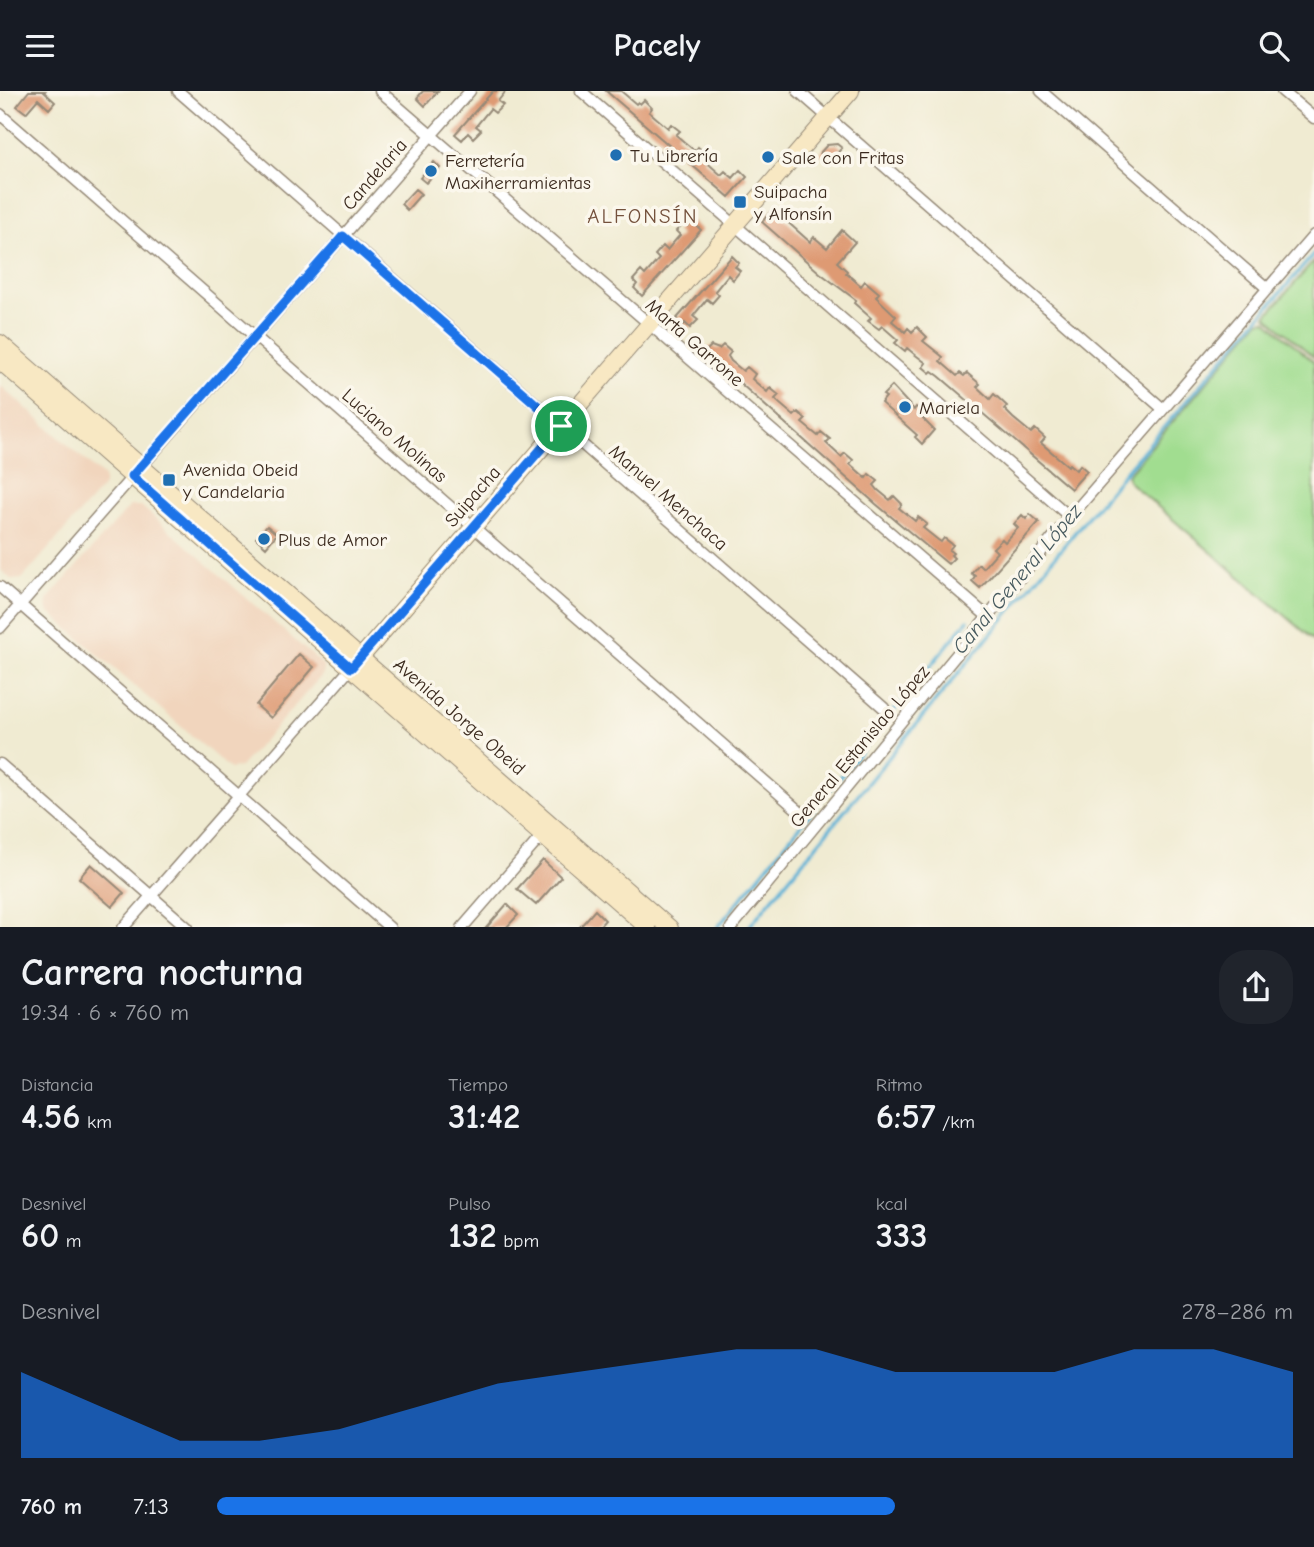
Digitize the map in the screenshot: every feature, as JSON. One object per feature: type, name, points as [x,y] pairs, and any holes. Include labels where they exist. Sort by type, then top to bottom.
[{"type":"main road","name":"Suipacha","points":[[356,663],[850,91]]},
{"type":"main road","name":"Avenida Jorge Obeid","points":[[0,343],[136,471]]},
{"type":"main road","name":"Avenida Jorge Obeid","points":[[0,361],[136,471],[356,663],[547,830],[648,927]]},
{"type":"main road","name":"Avenida Jorge Obeid","points":[[547,830],[670,927]]},
{"type":"street","name":"Manuel Menchaca","points":[[178,91],[884,708]]},
{"type":"street","name":"Marta Garrone","points":[[380,91],[988,617]]},
{"type":"street","name":"Candelaria","points":[[0,628],[470,91]]},
{"type":"street","points":[[581,91],[1070,517]]},
{"type":"street","points":[[798,91],[1163,408]]},
{"type":"street","points":[[1041,91],[1268,289]]},
{"type":"street","points":[[1282,91],[1314,118]]},
{"type":"street","name":"Luciano Molinas","points":[[0,114],[799,811]]},
{"type":"street","name":"General Estanislao López","points":[[731,927],[1070,517],[1314,235]]},
{"type":"street","points":[[0,587],[390,927]]},
{"type":"street","name":"Suipacha","points":[[124,927],[356,663]]},
{"type":"street","points":[[0,764],[188,927]]},
{"type":"street","points":[[462,927],[547,830]]},
{"type":"shaded area","points":[[0,385],[104,477],[104,485],[22,579],[12,580],[0,569]]},
{"type":"shaded area","points":[[130,506],[141,506],[323,665],[323,674],[240,767],[230,769],[48,611],[47,600]]},
{"type":"green space","points":[[1314,261],[1314,357],[1266,316]]},
{"type":"green space","points":[[1266,320],[1314,362],[1314,640],[1129,482],[1127,475],[1259,321]]},
{"type":"building","points":[[29,91],[45,91],[55,102],[49,109],[38,99],[26,113],[17,106]]},
{"type":"building","points":[[423,91],[438,91],[425,106],[417,98]]},
{"type":"building","points":[[493,91],[506,91],[498,101],[503,105],[495,113],[490,109],[476,126],[481,130],[473,138],[468,133],[462,140],[455,134]]},
{"type":"building","points":[[606,91],[621,91],[636,104],[644,100],[652,108],[649,112],[668,128],[671,124],[680,131],[676,135],[695,151],[698,147],[707,155],[703,159],[721,175],[725,171],[733,178],[740,170],[747,177],[729,197]]},
{"type":"building","points":[[837,144],[842,148],[831,160],[820,153],[827,145]]},
{"type":"building","points":[[434,162],[440,168],[426,183],[420,178]]},
{"type":"building","points":[[415,189],[421,194],[407,210],[401,204]]},
{"type":"building","points":[[773,209],[810,242],[814,237],[827,248],[842,230],[855,242],[837,262],[861,286],[865,281],[879,293],[876,297],[896,316],[892,321],[905,332],[908,328],[912,332],[917,327],[927,337],[923,341],[943,357],[940,361],[957,376],[967,373],[980,384],[977,387],[990,399],[994,394],[1007,406],[1004,409],[1013,418],[1031,433],[1035,429],[1045,438],[1041,443],[1068,466],[1069,464],[1076,470],[1080,465],[1087,471],[1071,489],[939,376],[932,371],[930,373],[923,367],[926,363],[907,348],[905,351],[895,343],[898,340],[882,326],[879,329],[868,321],[871,318],[854,303],[856,300],[820,273],[762,222]]},
{"type":"building","points":[[692,221],[701,230],[642,296],[634,288],[637,284],[633,280],[641,271],[645,275],[659,259],[655,255],[663,246],[667,250],[680,235],[676,231],[684,223],[688,226]]},
{"type":"building","points":[[732,256],[739,263],[735,267],[740,271],[733,280],[728,275],[715,291],[719,295],[712,303],[707,299],[693,316],[698,320],[690,328],[685,323],[679,330],[672,324]]},
{"type":"building","points":[[723,345],[731,352],[728,356],[731,361],[743,371],[747,367],[755,374],[752,379],[767,392],[770,388],[779,395],[775,399],[779,403],[794,416],[798,412],[806,419],[802,423],[818,436],[821,432],[830,439],[826,443],[841,457],[845,453],[853,460],[850,464],[866,478],[869,474],[878,481],[874,485],[878,490],[890,500],[894,496],[902,504],[899,508],[915,521],[918,517],[927,524],[923,528],[938,540],[941,542],[944,538],[953,545],[949,550],[954,558],[948,564],[876,504],[705,352],[711,346],[719,349]]},
{"type":"building","points":[[892,386],[914,410],[916,407],[926,416],[923,419],[934,430],[922,444],[915,437],[917,435],[881,403],[886,397],[883,395]]},
{"type":"building","points":[[1030,514],[1039,522],[980,588],[972,581],[975,576],[971,573],[979,564],[983,568],[997,552],[993,548],[1002,539],[1005,542],[1018,528],[1014,524],[1022,515],[1026,519]]},
{"type":"building","points":[[267,526],[277,534],[266,547],[256,538]]},
{"type":"building","points":[[299,654],[314,667],[271,718],[256,705]]},
{"type":"building","points":[[543,860],[561,877],[536,905],[517,889]]},
{"type":"building","points":[[91,864],[124,893],[112,907],[79,878]]},
{"type":"building","points":[[507,904],[518,915],[507,927],[487,927]]},
{"type":"building","points":[[595,910],[605,920],[599,927],[580,927]]},
{"type":"waterway","name":"Canal General López","points":[[749,927],[1119,479],[1314,254]]},
{"type":"waterway","name":"Canal General López","points":[[718,927],[968,620]]},
{"type":"place","name":"Tu Librería","points":[[616,155]]},
{"type":"place","name":"Sale con Fritas","points":[[768,157]]},
{"type":"place","name":"Ferretería Maxiherramientas","points":[[431,171]]},
{"type":"place","name":"Suipacha y Alfonsín","points":[[740,202]]},
{"type":"place","name":"Mariela","points":[[905,407]]},
{"type":"place","name":"Avenida Obeid y Candelaria","points":[[169,480]]},
{"type":"place","name":"Plus de Amor","points":[[264,539]]},
{"type":"district","name":"ALFONSÍN","points":[[643,216]]},
{"type":"route","points":[[343,236],[561,426],[351,668],[132,476],[343,236]]}]
